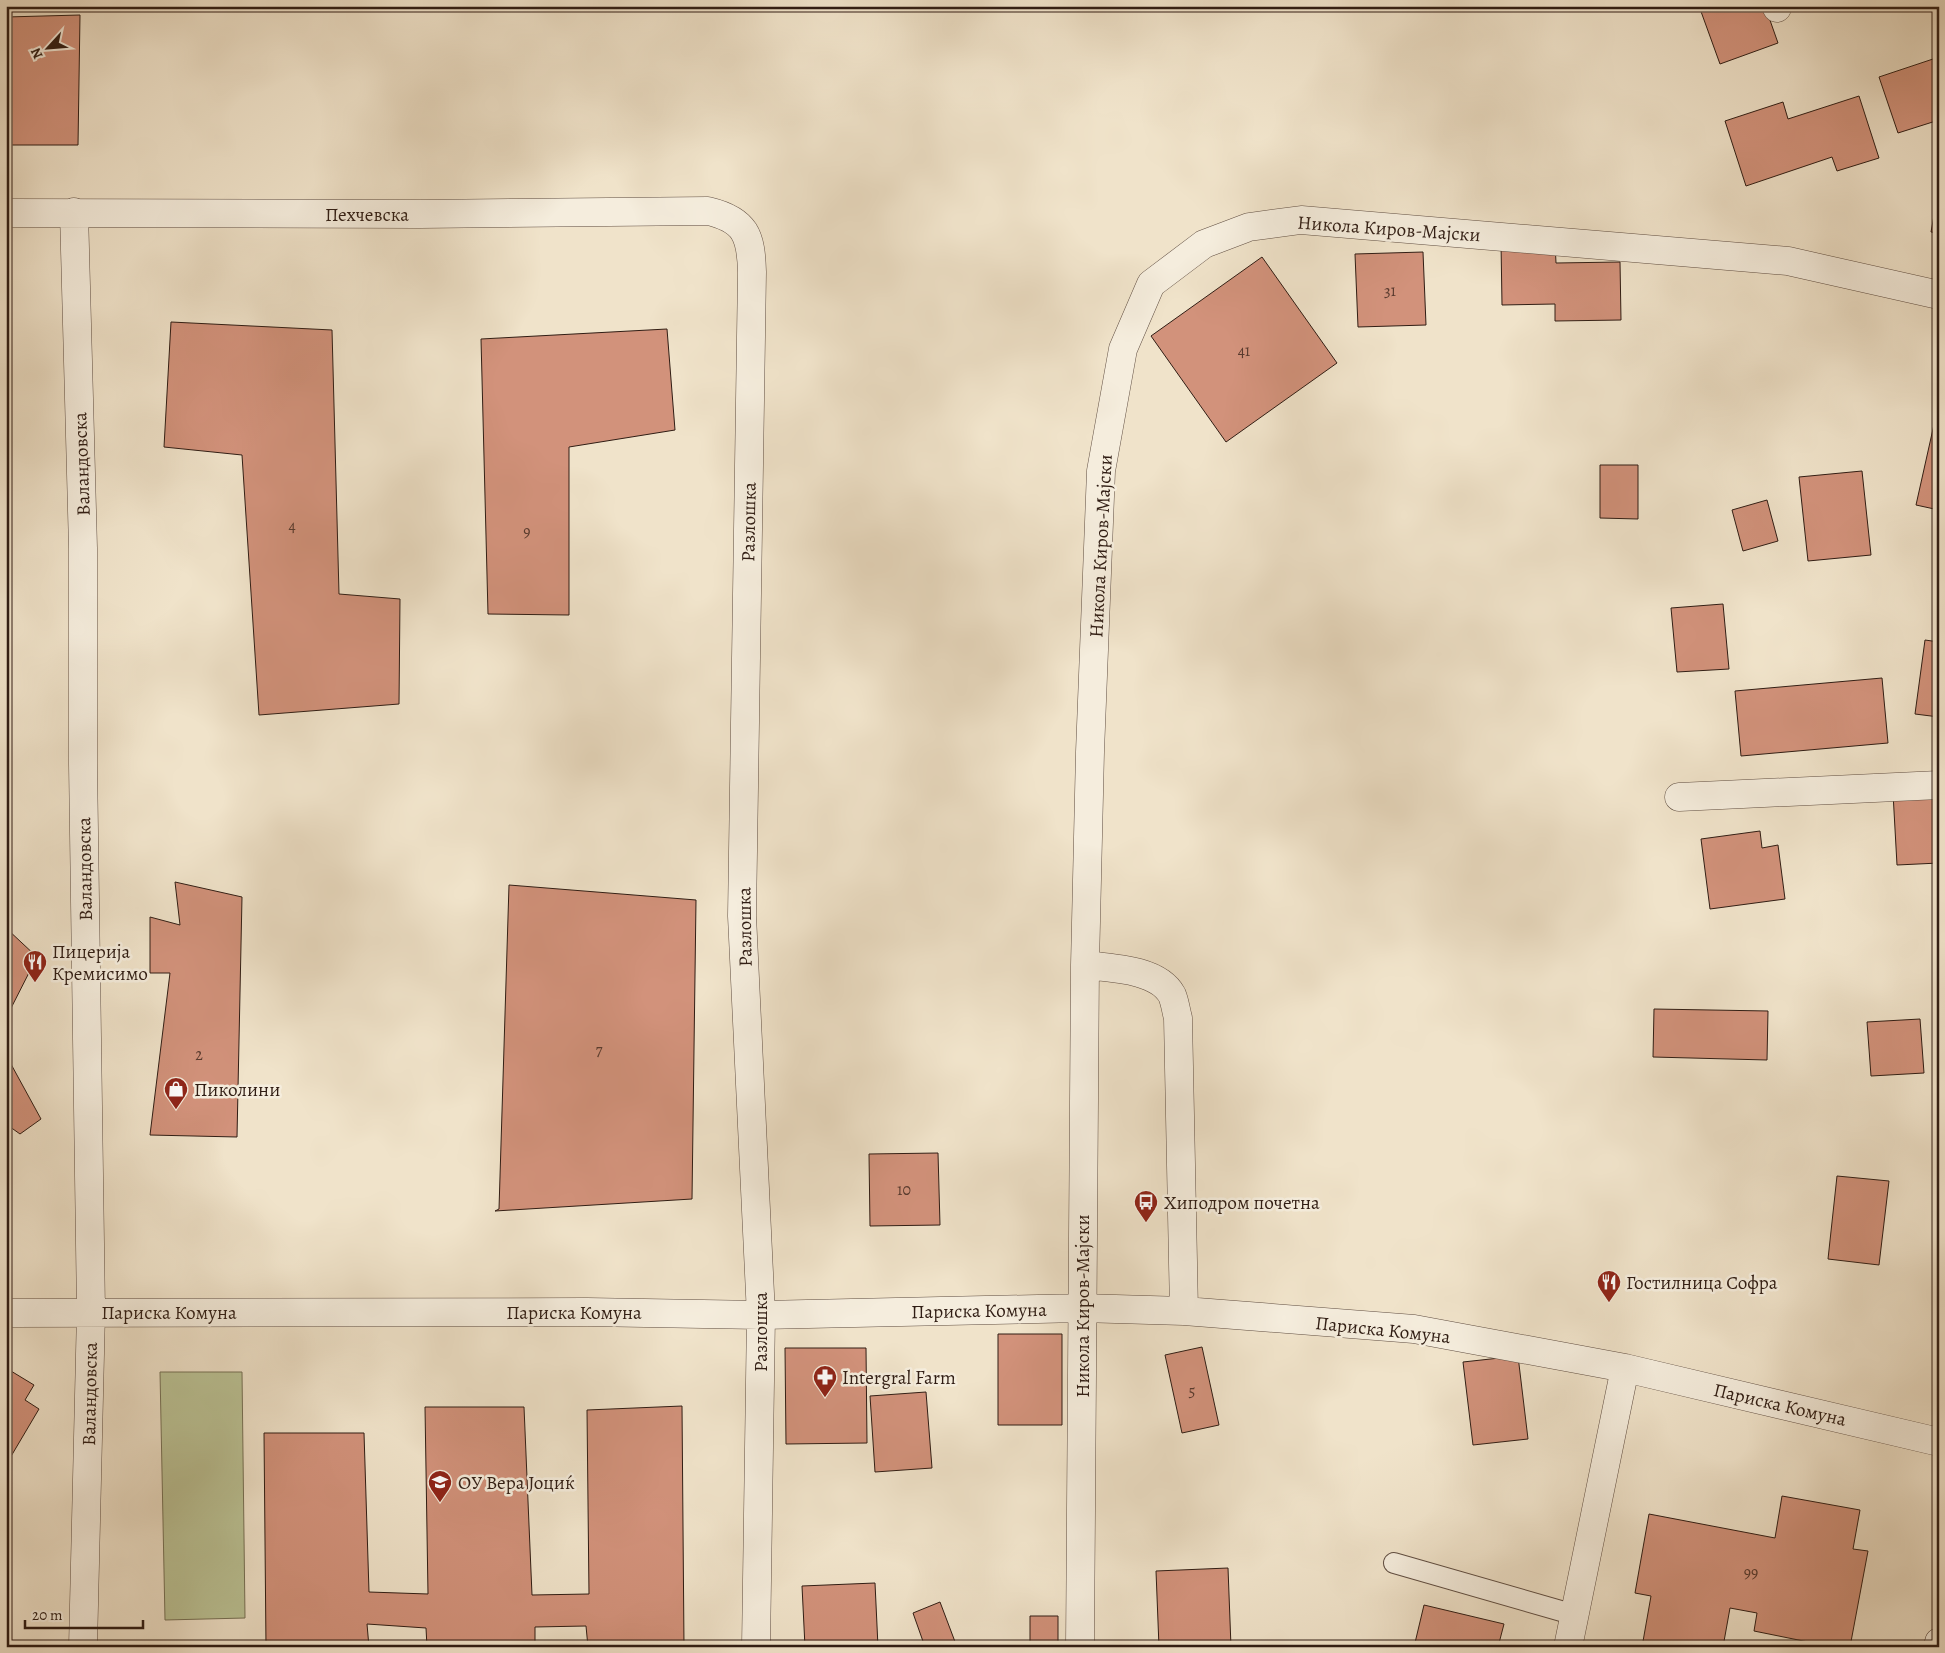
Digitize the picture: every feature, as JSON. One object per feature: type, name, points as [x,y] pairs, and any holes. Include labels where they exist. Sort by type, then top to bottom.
[{"type":"street","name":"Пехчевска","points":[[6,213],[420,214],[708,211],[727,216]]},
{"type":"street","name":"Валандовска","points":[[74,212],[83,548],[82,764],[91,1312],[83,1647]]},
{"type":"street","name":"Разлошка","points":[[727,216],[747,235],[751,252],[742,916],[761,1315],[756,1647]]},
{"type":"street","name":"Никола Киров-Мајски","points":[[1080,1647],[1085,965],[1090,752],[1101,471],[1123,349],[1151,284],[1204,244],[1249,227],[1301,220],[1788,261],[1939,295]]},
{"type":"street","points":[[1679,796],[1939,785]]},
{"type":"street","points":[[1085,965],[1128,970],[1154,978],[1171,994],[1178,1018],[1184,1311]]},
{"type":"street","name":"Париска Комуна","points":[[6,1312],[587,1312],[761,1315],[1081,1308],[1184,1311],[1414,1329],[1625,1368],[1939,1442]]},
{"type":"street","points":[[1568,1647],[1625,1368]]},
{"type":"street","points":[[1938,1647],[1939,1642]]},
{"type":"lane","points":[[1394,1563],[1575,1615]]},
{"type":"green space","points":[[160,1372],[242,1372],[245,1618],[165,1620]]},
{"type":"building","points":[[1699,6],[1765,6],[1778,43],[1720,64]]},
{"type":"building","points":[[80,15],[78,145],[6,145],[6,17]]},
{"type":"building","points":[[1939,57],[1939,120],[1898,133],[1879,77]]},
{"type":"building","points":[[1859,96],[1879,158],[1837,171],[1832,157],[1746,186],[1725,121],[1783,102],[1788,119]]},
{"type":"building","points":[[1939,188],[1939,233],[1931,232]]},
{"type":"building","points":[[1501,242],[1555,242],[1556,263],[1620,262],[1621,320],[1555,321],[1555,304],[1502,305]]},
{"type":"building","points":[[1423,252],[1426,325],[1358,327],[1355,254]]},
{"type":"building","points":[[1262,257],[1337,363],[1226,442],[1151,336]]},
{"type":"building","points":[[171,322],[332,330],[339,594],[400,599],[399,704],[259,715],[242,455],[164,447]]},
{"type":"building","points":[[667,329],[675,430],[569,447],[569,615],[488,614],[481,339]]},
{"type":"building","points":[[1939,402],[1939,510],[1916,505]]},
{"type":"building","points":[[1600,465],[1638,465],[1638,519],[1600,518]]},
{"type":"building","points":[[1862,471],[1871,555],[1808,561],[1799,477]]},
{"type":"building","points":[[1767,500],[1778,541],[1743,551],[1732,510]]},
{"type":"building","points":[[1723,604],[1729,669],[1677,672],[1671,608]]},
{"type":"building","points":[[1925,640],[1939,642],[1939,717],[1915,714]]},
{"type":"building","points":[[1882,678],[1888,743],[1741,756],[1735,691]]},
{"type":"building","points":[[1939,791],[1939,863],[1897,865],[1893,793]]},
{"type":"building","points":[[1760,831],[1762,848],[1778,845],[1785,899],[1710,909],[1701,839]]},
{"type":"building","points":[[175,882],[242,897],[237,1137],[150,1135],[170,973],[150,973],[150,917],[180,925]]},
{"type":"building","points":[[509,885],[696,900],[692,1199],[495,1211],[499,1209]]},
{"type":"building","points":[[6,928],[37,957],[6,1018]]},
{"type":"building","points":[[1654,1009],[1768,1011],[1767,1060],[1653,1057]]},
{"type":"building","points":[[1920,1019],[1924,1073],[1871,1076],[1867,1022]]},
{"type":"building","points":[[6,1055],[41,1119],[20,1134],[6,1124]]},
{"type":"building","points":[[938,1153],[940,1225],[870,1226],[869,1154]]},
{"type":"building","points":[[1837,1176],[1889,1181],[1879,1265],[1828,1259]]},
{"type":"building","points":[[998,1334],[1062,1334],[1062,1425],[998,1425]]},
{"type":"building","points":[[1202,1347],[1219,1425],[1182,1433],[1165,1355]]},
{"type":"building","points":[[785,1348],[866,1348],[867,1443],[786,1444]]},
{"type":"building","points":[[1518,1356],[1528,1439],[1473,1445],[1463,1362]]},
{"type":"building","points":[[6,1368],[34,1385],[25,1400],[39,1409],[10,1458],[6,1455]]},
{"type":"building","points":[[926,1392],[932,1468],[875,1472],[870,1396]]},
{"type":"building","points":[[682,1406],[684,1647],[588,1647],[586,1626],[535,1627],[535,1647],[427,1647],[426,1628],[367,1624],[369,1647],[266,1647],[264,1433],[364,1433],[369,1592],[428,1594],[425,1407],[524,1407],[532,1595],[589,1594],[587,1410]]},
{"type":"building","points":[[1782,1496],[1860,1510],[1853,1549],[1868,1551],[1850,1647],[1833,1647],[1754,1631],[1757,1613],[1730,1608],[1723,1647],[1642,1647],[1651,1596],[1635,1593],[1649,1514],[1775,1538]]},
{"type":"building","points":[[1228,1568],[1231,1647],[1159,1647],[1156,1571]]},
{"type":"building","points":[[875,1583],[878,1647],[805,1647],[802,1586]]},
{"type":"building","points":[[940,1602],[957,1647],[925,1647],[913,1613]]},
{"type":"building","points":[[1424,1605],[1504,1624],[1498,1647],[1414,1647]]},
{"type":"building","points":[[1030,1616],[1058,1616],[1058,1647],[1030,1647]]},
{"type":"place","name":"Пицерија Кремисимо","points":[[35,983]]},
{"type":"place","name":"Пиколини","points":[[176,1110]]},
{"type":"place","name":"Хиподром почетна","points":[[1146,1223]]},
{"type":"place","name":"Гостилница Софра","points":[[1609,1303]]},
{"type":"place","name":"Intergral Farm","points":[[825,1398]]},
{"type":"place","name":"ОУ Вера Јоциќ","points":[[440,1503]]}]
